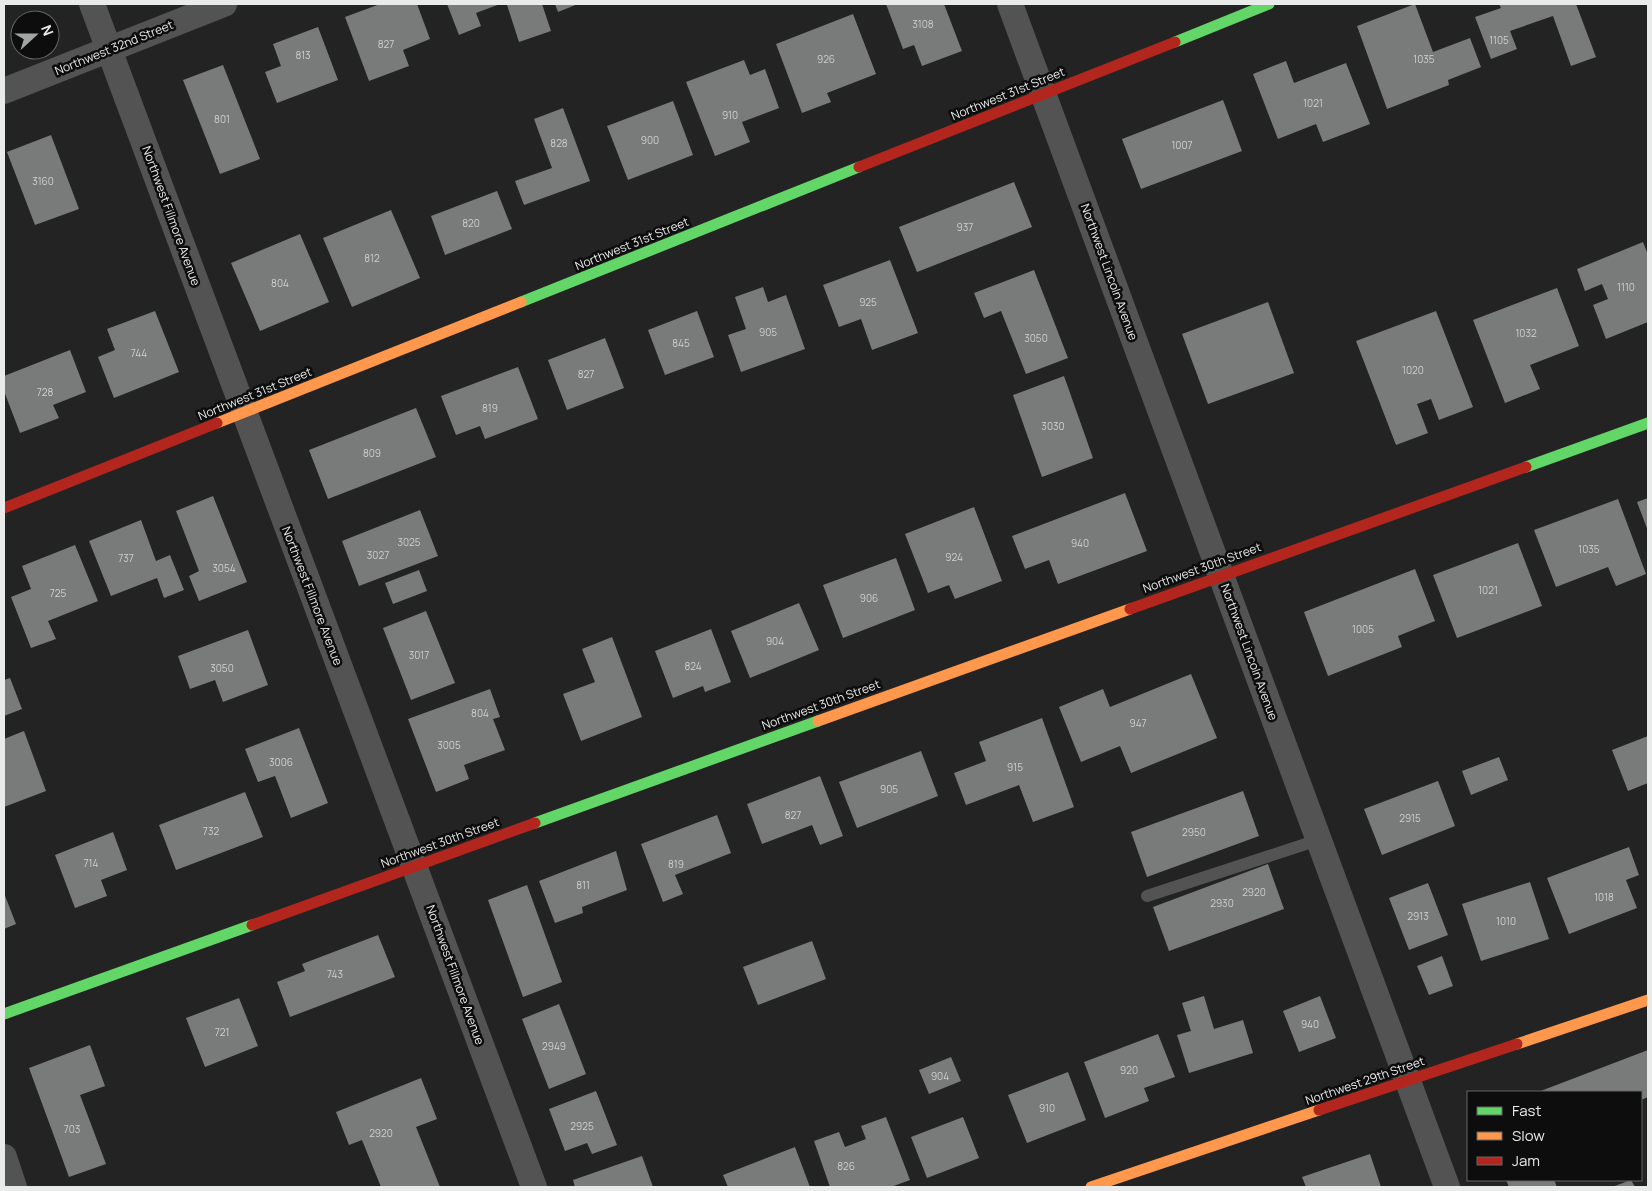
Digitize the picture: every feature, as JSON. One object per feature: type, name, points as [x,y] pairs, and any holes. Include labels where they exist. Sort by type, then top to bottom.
[{"type":"street","name":"Northwest Fillmore Avenue","points":[[92,4],[243,413],[534,1187]]},
{"type":"street","name":"Northwest 32nd Street","points":[[4,91],[224,4]]},
{"type":"street","name":"Northwest Lincoln Avenue","points":[[1010,4],[1447,1187]]},
{"type":"street","name":"Northwest 31st Street","points":[[4,508],[1269,4]]},
{"type":"street","name":"Northwest 30th Street","points":[[4,1014],[1648,423]]},
{"type":"street","name":"Northwest 29th Street","points":[[1091,1187],[1648,1000]]},
{"type":"street","points":[[4,1157],[14,1187]]},
{"type":"lane","points":[[1147,896],[1318,840]]},
{"type":"building","points":[[380,4],[417,4],[430,39],[403,50],[409,66],[369,81],[345,17]]},
{"type":"building","points":[[447,4],[500,4],[476,13],[481,26],[459,35]]},
{"type":"building","points":[[542,4],[551,31],[519,42],[507,5]]},
{"type":"building","points":[[555,4],[578,4],[558,12]]},
{"type":"building","points":[[886,4],[944,4],[962,51],[922,66],[914,45],[903,49]]},
{"type":"building","points":[[1415,4],[1433,52],[1470,38],[1481,67],[1448,80],[1449,85],[1387,109],[1357,26]]},
{"type":"building","points":[[1499,4],[1576,4],[1596,57],[1571,66],[1553,16],[1510,31],[1517,49],[1491,59],[1475,17],[1501,8]]},
{"type":"building","points":[[853,14],[876,74],[827,93],[831,102],[802,113],[776,44]]},
{"type":"building","points":[[318,27],[338,80],[277,103],[265,72],[281,66],[273,44]]},
{"type":"building","points":[[744,60],[750,75],[765,69],[779,108],[742,122],[750,142],[715,156],[686,82]]},
{"type":"building","points":[[1286,61],[1294,83],[1346,63],[1370,124],[1323,142],[1316,124],[1278,139],[1253,74]]},
{"type":"building","points":[[223,65],[260,159],[220,174],[183,80]]},
{"type":"building","points":[[1223,100],[1242,151],[1141,189],[1122,139]]},
{"type":"building","points":[[673,101],[693,155],[628,180],[607,126]]},
{"type":"building","points":[[563,108],[590,181],[524,205],[515,181],[552,168],[534,119]]},
{"type":"building","points":[[51,135],[79,209],[35,225],[7,152]]},
{"type":"building","points":[[1014,182],[1032,227],[917,272],[899,227]]},
{"type":"building","points":[[497,191],[512,229],[445,255],[431,216]]},
{"type":"building","points":[[391,210],[420,278],[352,307],[323,238]]},
{"type":"building","points":[[300,234],[329,302],[260,331],[231,263]]},
{"type":"building","points":[[1643,242],[1648,255],[1648,322],[1606,339],[1593,305],[1608,299],[1602,284],[1585,291],[1577,269]]},
{"type":"building","points":[[890,260],[918,333],[872,350],[861,319],[839,327],[823,285]]},
{"type":"building","points":[[1034,270],[1068,358],[1026,374],[1001,311],[984,318],[974,293]]},
{"type":"building","points":[[763,287],[768,302],[786,295],[805,349],[741,372],[728,335],[746,329],[735,297]]},
{"type":"building","points":[[1557,288],[1579,346],[1530,365],[1540,389],[1505,403],[1473,320]]},
{"type":"building","points":[[1268,302],[1294,373],[1208,404],[1182,334]]},
{"type":"building","points":[[155,311],[179,372],[114,398],[98,357],[115,350],[107,329]]},
{"type":"building","points":[[697,311],[714,357],[665,375],[648,330]]},
{"type":"building","points":[[1436,311],[1473,407],[1439,420],[1431,399],[1417,404],[1428,433],[1396,445],[1356,341]]},
{"type":"building","points":[[605,338],[624,388],[567,410],[548,360]]},
{"type":"building","points":[[70,350],[86,392],[53,405],[59,418],[20,433],[4,391],[4,376]]},
{"type":"building","points":[[518,367],[538,419],[485,439],[480,426],[456,435],[441,396]]},
{"type":"building","points":[[1064,376],[1093,458],[1042,477],[1013,395]]},
{"type":"building","points":[[416,408],[436,457],[328,499],[309,450]]},
{"type":"building","points":[[1125,493],[1147,551],[1058,584],[1049,560],[1025,569],[1012,536]]},
{"type":"building","points":[[213,496],[247,582],[199,601],[189,576],[199,571],[176,511]]},
{"type":"building","points":[[1648,498],[1648,531],[1637,502]]},
{"type":"building","points":[[1618,499],[1646,574],[1616,586],[1608,567],[1556,587],[1534,530]]},
{"type":"building","points":[[974,507],[1002,581],[955,599],[949,585],[928,593],[905,534]]},
{"type":"building","points":[[420,510],[438,556],[359,586],[342,541]]},
{"type":"building","points":[[141,520],[156,561],[170,555],[184,590],[164,598],[157,578],[111,596],[89,541]]},
{"type":"building","points":[[1518,543],[1542,606],[1457,638],[1433,575]]},
{"type":"building","points":[[75,545],[98,601],[48,621],[56,639],[31,648],[11,597],[31,589],[22,566]]},
{"type":"building","points":[[896,558],[915,610],[843,638],[823,585]]},
{"type":"building","points":[[1415,569],[1435,621],[1398,636],[1402,647],[1328,676],[1304,612]]},
{"type":"building","points":[[419,570],[427,591],[393,604],[385,583]]},
{"type":"building","points":[[799,603],[819,650],[750,678],[731,631]]},
{"type":"building","points":[[426,611],[455,683],[411,700],[383,628]]},
{"type":"building","points":[[711,629],[731,682],[705,692],[703,686],[673,698],[655,651]]},
{"type":"building","points":[[248,630],[268,685],[223,702],[215,680],[190,689],[178,656]]},
{"type":"building","points":[[612,637],[642,717],[581,741],[563,694],[595,682],[582,649]]},
{"type":"building","points":[[1191,674],[1217,738],[1131,773],[1120,746],[1081,762],[1059,707],[1103,689],[1110,707]]},
{"type":"building","points":[[10,678],[22,709],[4,716],[4,680]]},
{"type":"building","points":[[490,689],[500,717],[493,719],[505,750],[464,765],[469,779],[436,792],[408,719]]},
{"type":"building","points":[[1042,718],[1074,807],[1033,822],[1019,785],[966,805],[954,773],[986,761],[979,742]]},
{"type":"building","points":[[299,728],[328,803],[291,818],[275,776],[258,782],[245,749]]},
{"type":"building","points":[[24,731],[46,791],[4,807],[4,739]]},
{"type":"building","points":[[1648,736],[1648,783],[1628,791],[1612,750]]},
{"type":"building","points":[[921,751],[938,796],[857,828],[839,782]]},
{"type":"building","points":[[1499,757],[1508,780],[1471,795],[1462,771]]},
{"type":"building","points":[[820,776],[843,836],[820,845],[812,825],[762,844],[747,804]]},
{"type":"building","points":[[1438,781],[1455,826],[1382,855],[1364,809]]},
{"type":"building","points":[[1243,791],[1259,836],[1147,877],[1131,832]]},
{"type":"building","points":[[245,792],[263,837],[176,870],[159,825]]},
{"type":"building","points":[[717,815],[731,853],[675,875],[683,894],[663,902],[641,844]]},
{"type":"building","points":[[113,832],[127,870],[101,880],[107,896],[75,908],[55,855]]},
{"type":"building","points":[[1629,847],[1639,875],[1626,880],[1637,908],[1569,934],[1547,878]]},
{"type":"building","points":[[616,851],[627,890],[582,907],[583,913],[555,923],[539,881]]},
{"type":"building","points":[[1268,864],[1284,909],[1169,951],[1153,907]]},
{"type":"building","points":[[1530,882],[1549,939],[1481,961],[1462,904]]},
{"type":"building","points":[[1428,883],[1448,935],[1409,950],[1389,898]]},
{"type":"building","points":[[527,885],[562,982],[523,997],[488,900]]},
{"type":"building","points":[[4,893],[16,924],[4,929]]},
{"type":"building","points":[[378,935],[395,977],[290,1017],[277,982],[305,971],[302,964]]},
{"type":"building","points":[[812,941],[826,979],[758,1005],[743,967]]},
{"type":"building","points":[[1442,956],[1453,986],[1429,995],[1417,966]]},
{"type":"building","points":[[1204,996],[1214,1029],[1243,1020],[1253,1053],[1189,1073],[1177,1035],[1191,1031],[1182,1003]]},
{"type":"building","points":[[1320,996],[1336,1038],[1299,1052],[1283,1011]]},
{"type":"building","points":[[239,998],[258,1046],[205,1067],[186,1018]]},
{"type":"building","points":[[559,1004],[586,1074],[549,1089],[522,1019]]},
{"type":"building","points":[[1158,1034],[1175,1077],[1144,1088],[1149,1101],[1105,1118],[1084,1062]]},
{"type":"building","points":[[90,1045],[105,1086],[80,1095],[106,1164],[69,1177],[29,1068]]},
{"type":"building","points":[[1648,1050],[1648,1097],[1642,1100],[1642,1091],[1541,1091]]},
{"type":"building","points":[[951,1057],[961,1081],[929,1094],[919,1070]]},
{"type":"building","points":[[1068,1072],[1086,1120],[1027,1143],[1008,1095]]},
{"type":"building","points":[[421,1078],[437,1119],[416,1127],[440,1187],[381,1187],[362,1140],[349,1145],[336,1112]]},
{"type":"building","points":[[596,1091],[617,1145],[592,1154],[587,1143],[565,1151],[549,1109]]},
{"type":"building","points":[[886,1117],[910,1180],[891,1187],[830,1187],[814,1141],[839,1132],[845,1147],[866,1139],[861,1126]]},
{"type":"building","points":[[963,1117],[979,1158],[927,1178],[911,1137]]},
{"type":"building","points":[[795,1147],[810,1187],[728,1187],[723,1175]]},
{"type":"building","points":[[1370,1154],[1381,1187],[1306,1187],[1302,1177]]},
{"type":"building","points":[[642,1156],[653,1187],[575,1187],[573,1180]]},
{"type":"building","points":[[1506,1181],[1554,1181],[1557,1187],[1509,1187]]},
{"type":"building","points":[[1632,1181],[1635,1187],[1612,1187]]},
{"type":"traffic: fast","points":[[1175,42],[1269,4]]},
{"type":"traffic: fast","points":[[521,302],[859,167]]},
{"type":"traffic: fast","points":[[1526,467],[1648,423]]},
{"type":"traffic: fast","points":[[535,823],[818,721]]},
{"type":"traffic: fast","points":[[4,1014],[252,925]]},
{"type":"traffic: slow","points":[[217,423],[521,302]]},
{"type":"traffic: slow","points":[[818,721],[1130,609]]},
{"type":"traffic: slow","points":[[1517,1044],[1648,1000]]},
{"type":"traffic: slow","points":[[1091,1187],[1319,1110]]},
{"type":"traffic: jam","points":[[859,167],[1175,42]]},
{"type":"traffic: jam","points":[[4,508],[217,423]]},
{"type":"traffic: jam","points":[[1130,609],[1526,467]]},
{"type":"traffic: jam","points":[[252,925],[535,823]]},
{"type":"traffic: jam","points":[[1319,1110],[1517,1044]]}]
